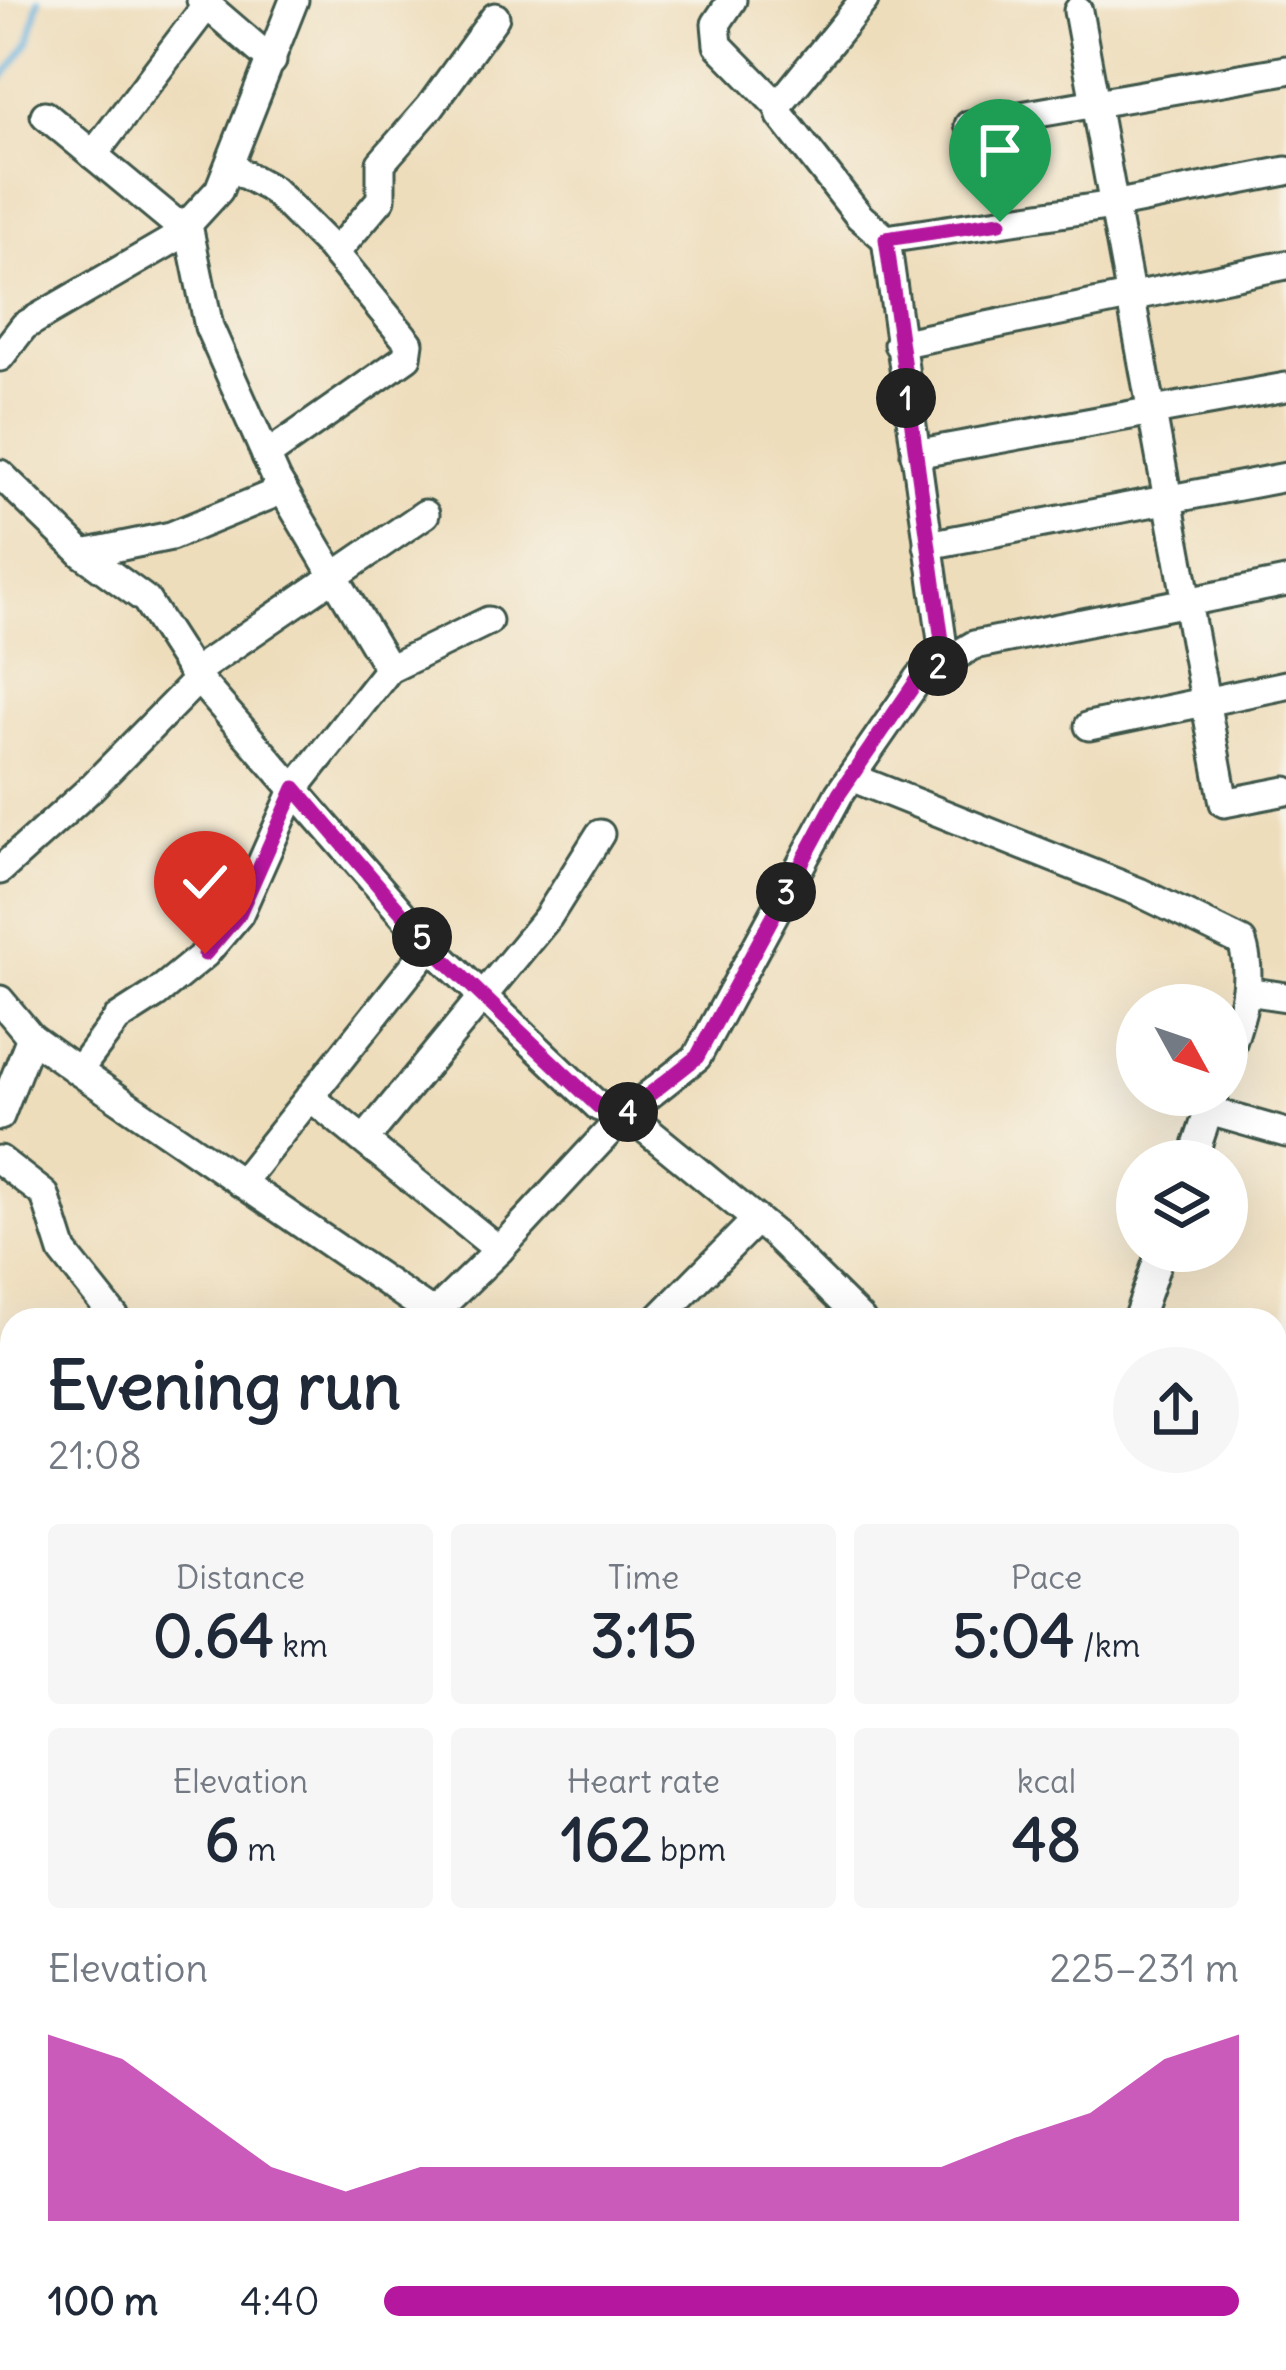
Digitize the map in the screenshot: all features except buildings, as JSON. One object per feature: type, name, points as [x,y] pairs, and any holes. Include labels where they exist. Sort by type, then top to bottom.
[{"type":"street","points":[[0,357],[23,326],[174,239],[219,190],[294,0]]},
{"type":"street","points":[[732,0],[716,24],[718,45],[778,106],[859,216],[886,239],[945,662]]},
{"type":"street","points":[[778,106],[864,0]]},
{"type":"street","points":[[93,155],[204,2],[272,61]]},
{"type":"street","points":[[1078,11],[1224,803],[1286,791]]},
{"type":"street","points":[[335,253],[381,199],[381,163],[430,107],[495,17]]},
{"type":"street","points":[[969,125],[1284,79]]},
{"type":"street","points":[[45,115],[173,221],[188,225]]},
{"type":"street","points":[[229,166],[273,190],[335,253],[409,344],[407,357],[266,456]]},
{"type":"street","points":[[886,239],[1113,205],[1286,171]]},
{"type":"street","points":[[188,225],[209,327],[266,456],[389,670]]},
{"type":"street","points":[[898,344],[1286,266]]},
{"type":"street","points":[[915,454],[1286,387]]},
{"type":"street","points":[[0,474],[83,554],[146,600],[195,676],[430,946],[613,1110],[756,1220],[848,1308]]},
{"type":"street","points":[[928,545],[1286,477]]},
{"type":"street","points":[[83,554],[171,536],[283,490]]},
{"type":"street","points":[[0,870],[88,791],[195,676],[425,514]]},
{"type":"street","points":[[444,1308],[594,1148],[613,1110],[697,1057],[851,777],[920,676],[974,645],[1286,582]]},
{"type":"street","points":[[78,1071],[117,1019],[205,954],[239,914],[295,788],[389,670],[488,621]]},
{"type":"street","points":[[1088,726],[1286,685]]},
{"type":"street","points":[[851,777],[1139,892],[1242,941],[1249,963],[1247,984]]},
{"type":"street","points":[[366,1138],[548,917],[600,834]]},
{"type":"street","points":[[242,1183],[430,946]]},
{"type":"street","points":[[1248,991],[1286,997]]},
{"type":"street","points":[[0,1000],[31,1037],[420,1308]]},
{"type":"street","points":[[0,1116],[31,1037]]},
{"type":"street","points":[[310,1097],[499,1250]]},
{"type":"street","points":[[1244,1116],[1286,1133]]},
{"type":"street","points":[[0,1160],[45,1195],[63,1252],[107,1308]]},
{"type":"street","points":[[672,1308],[756,1220]]},
{"type":"street","points":[[1141,1308],[1154,1272]]},
{"type":"waterway","points":[[0,82],[29,42],[39,0]]},
{"type":"route","points":[[205,954],[239,914],[295,788],[430,946],[599,1107],[626,1113],[697,1057],[839,794],[920,676],[945,662],[886,239],[1000,222]]}]
